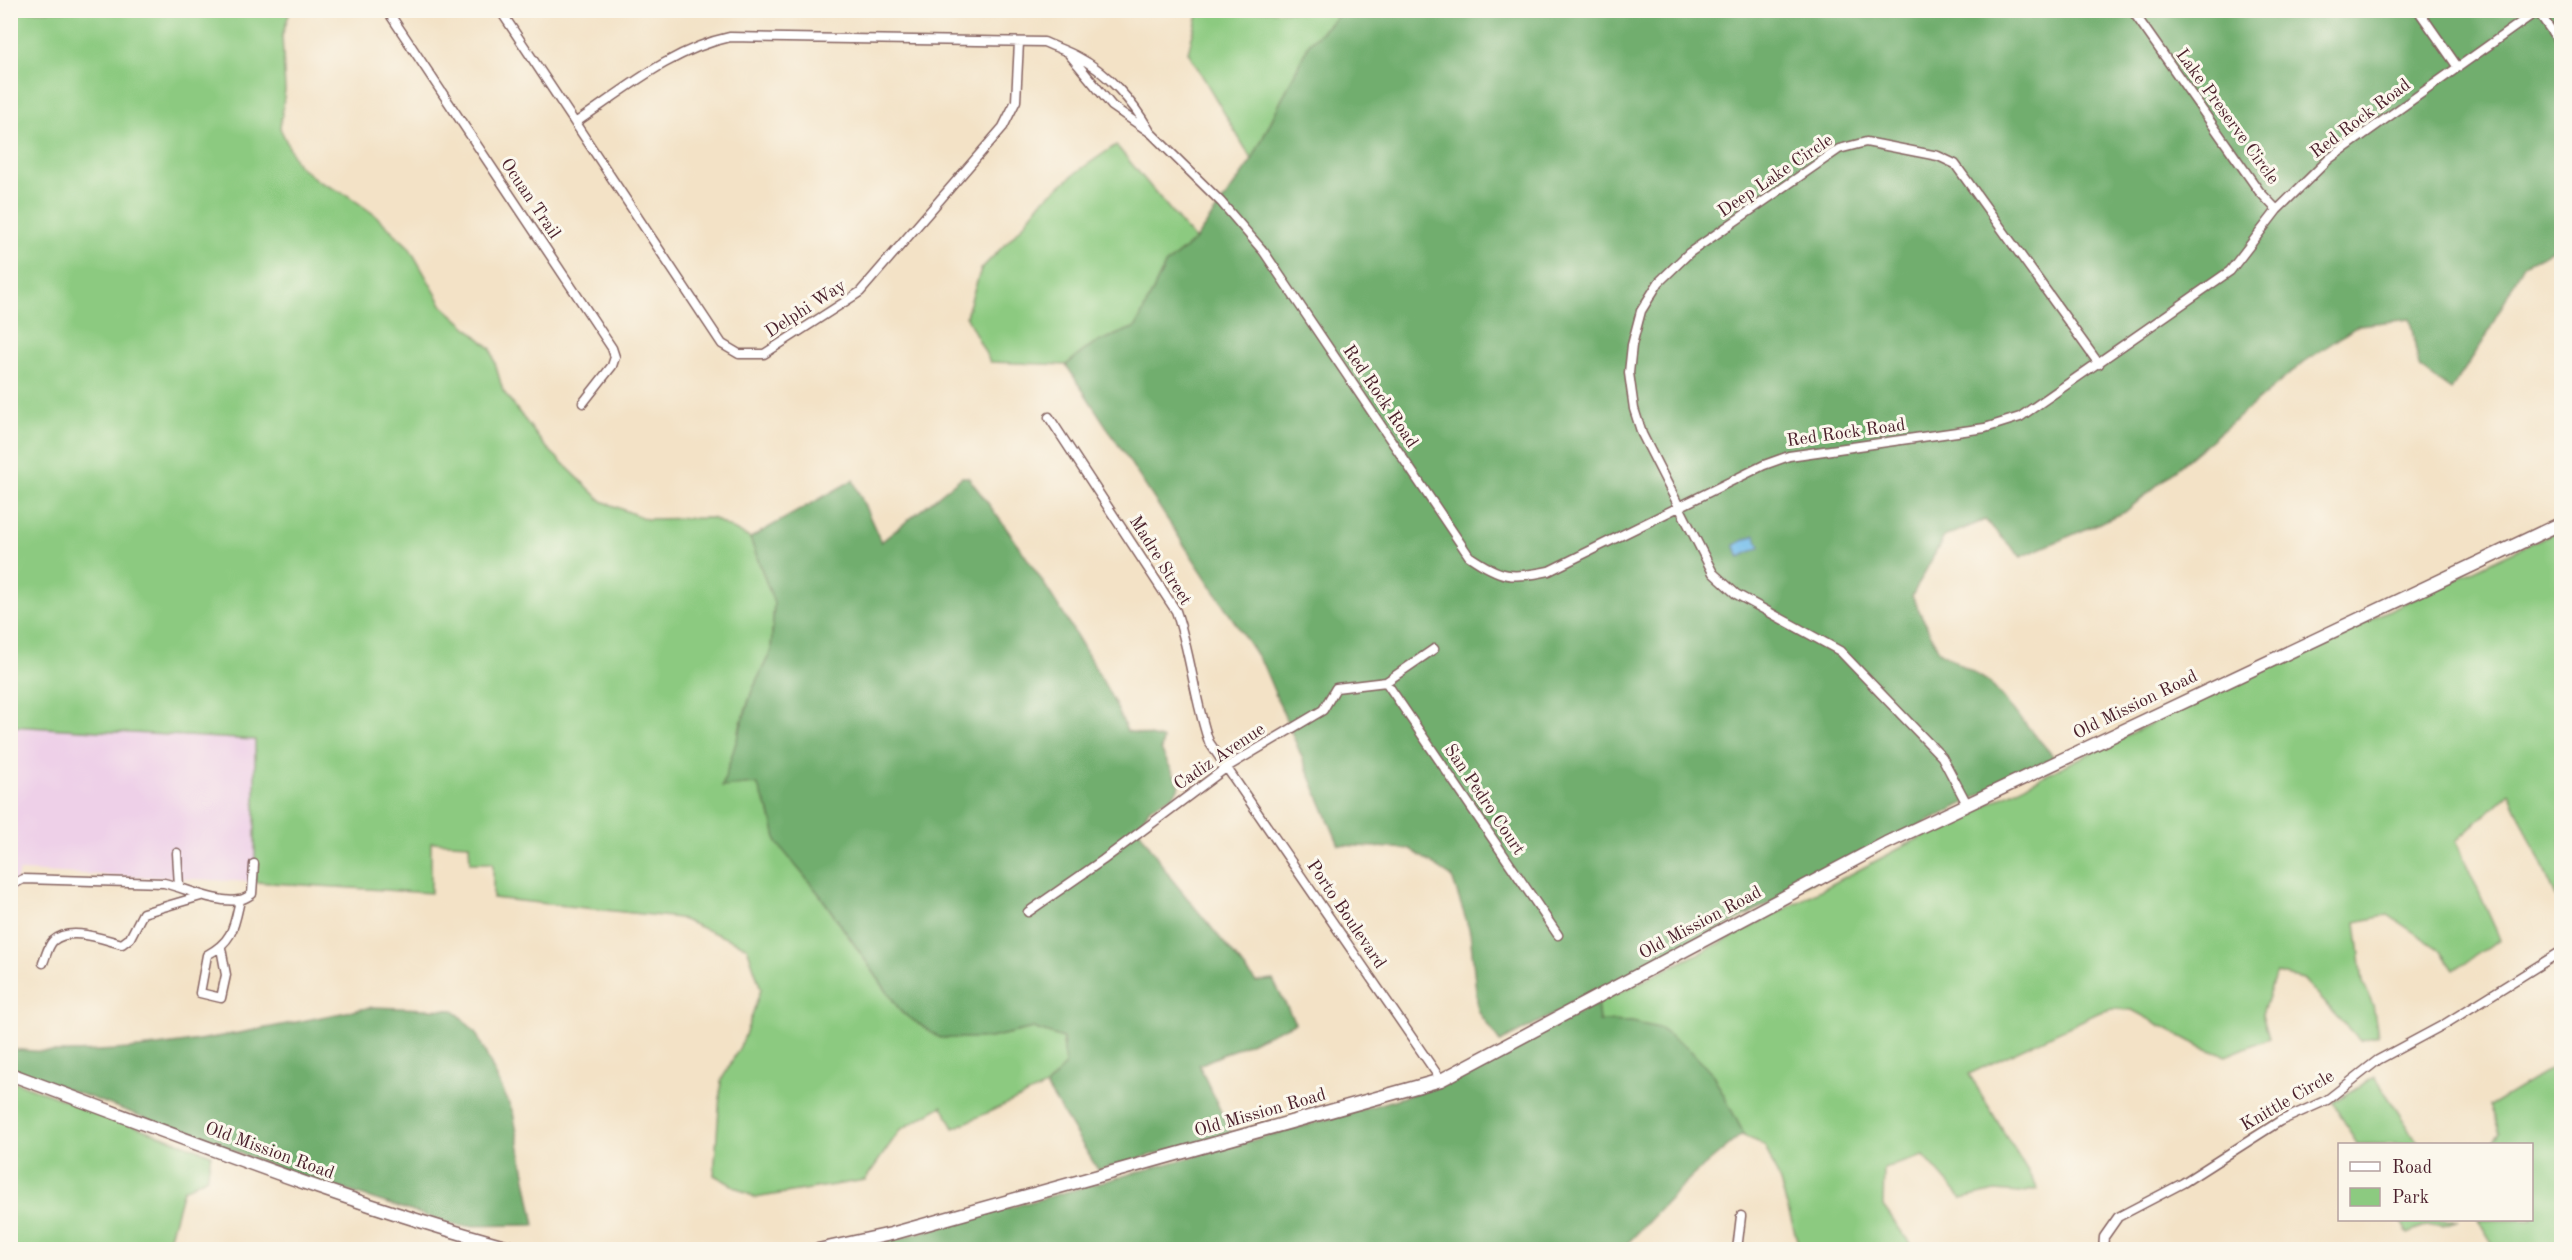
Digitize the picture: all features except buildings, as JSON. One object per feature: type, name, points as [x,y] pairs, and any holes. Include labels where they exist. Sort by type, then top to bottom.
[{"type":"street","name":"Ocuan Trail","points":[[387,10],[612,348],[615,357],[612,366],[583,403]]},
{"type":"street","name":"Delphi Way","points":[[500,10],[722,344],[739,354],[764,354],[860,292],[1003,127],[1016,101],[1019,42]]},
{"type":"street","name":"Lake Preserve Circle","points":[[2132,10],[2259,191],[2277,210]]},
{"type":"street","points":[[2418,10],[2457,66]]},
{"type":"street","name":"Red Rock Road","points":[[1069,54],[1112,106],[1151,133],[1221,202],[1264,252],[1469,556],[1494,573],[1525,576],[1549,571],[1764,465],[1789,456],[1985,428],[2020,417],[2230,271],[2277,210],[2329,159],[2537,11]]},
{"type":"street","points":[[2537,11],[2562,46]]},
{"type":"street","name":"Red Rock Road","points":[[574,123],[687,51],[708,42],[730,37],[1044,42],[1078,57],[1118,88],[1137,108],[1151,133]]},
{"type":"street","points":[[1105,98],[1118,88]]},
{"type":"street","name":"Deep Lake Circle","points":[[1967,804],[1942,757],[1840,651],[1736,594],[1713,573],[1642,434],[1634,409],[1629,373],[1632,345],[1641,311],[1659,282],[1689,253],[1839,149],[1866,142],[1938,156],[1955,164],[2099,363]]},
{"type":"street","name":"Madre Street","points":[[1049,417],[1176,611],[1188,645],[1201,718],[1209,742],[1227,767]]},
{"type":"street","name":"Old Mission Road","points":[[818,1250],[891,1234],[1441,1080],[1886,843],[2562,523]]},
{"type":"street","name":"Cadiz Avenue","points":[[1028,912],[1103,860],[1227,767],[1323,710],[1336,688],[1386,682],[1434,650]]},
{"type":"street","name":"San Pedro Court","points":[[1386,682],[1558,935]]},
{"type":"street","name":"Porto Boulevard","points":[[1227,767],[1441,1080]]},
{"type":"street","points":[[177,853],[179,886]]},
{"type":"street","points":[[10,886],[23,879],[164,883],[179,886],[201,896],[240,900],[252,894],[254,864]]},
{"type":"street","points":[[43,963],[51,943],[63,935],[81,934],[122,944],[130,938],[143,913],[201,896]]},
{"type":"street","points":[[221,948],[226,975],[221,998],[200,993],[207,956],[221,948],[234,930],[240,900]]},
{"type":"street","name":"Knittle Circle","points":[[2103,1250],[2104,1237],[2118,1217],[2182,1183],[2280,1121],[2327,1100],[2359,1073],[2385,1056],[2445,1024],[2562,951]]},
{"type":"street","name":"Old Mission Road","points":[[10,1074],[301,1182],[467,1236],[520,1250]]},
{"type":"street","points":[[1737,1250],[1741,1216]]},
{"type":"shaded area","points":[[11,726],[255,740],[255,882],[19,871],[11,900]]},
{"type":"green space","points":[[10,11],[290,11],[282,36],[285,90],[280,128],[297,164],[318,181],[347,195],[375,215],[409,247],[443,306],[491,349],[503,391],[544,445],[602,501],[646,519],[712,518],[750,538],[774,603],[771,651],[752,691],[738,732],[771,816],[778,843],[820,895],[902,1013],[990,1038],[1033,1028],[1063,1038],[1065,1066],[1046,1086],[954,1128],[942,1106],[900,1130],[865,1180],[755,1198],[714,1175],[721,1081],[743,1041],[761,989],[747,947],[679,918],[493,898],[493,863],[470,863],[469,844],[431,842],[431,893],[255,882],[255,740],[11,726]]},
{"type":"green space","points":[[1199,11],[1343,11],[1309,44],[1252,160],[1188,52]]},
{"type":"green space","points":[[1343,11],[2561,11],[2561,246],[2524,264],[2484,340],[2451,390],[2419,367],[2410,319],[2359,325],[2304,362],[2125,512],[2021,557],[1985,520],[1944,537],[1912,596],[1939,651],[1989,682],[2054,757],[1500,1042],[1478,1011],[1470,932],[1452,877],[1410,849],[1339,845],[1263,665],[1066,365],[1093,344],[1136,327],[1165,265],[1195,240],[1252,160],[1309,44]]},
{"type":"green space","points":[[1116,145],[1195,240],[1165,265],[1136,327],[1093,344],[1066,365],[990,362],[966,316],[981,269],[1020,229],[1042,201],[1078,171]]},
{"type":"green space","points":[[962,477],[968,477],[1042,581],[1101,677],[1127,731],[1163,739],[1161,750],[1180,786],[1173,796],[1150,808],[1137,827],[1170,877],[1256,982],[1273,980],[1295,1023],[1199,1065],[1231,1133],[1098,1170],[1046,1086],[1065,1066],[1063,1038],[1033,1028],[990,1038],[940,1038],[902,1013],[820,895],[777,843],[771,816],[757,784],[722,787],[752,691],[771,651],[774,603],[750,538],[853,480],[881,542]]},
{"type":"green space","points":[[2561,529],[2561,901],[2559,903],[2509,793],[2456,841],[2500,939],[2454,970],[2440,950],[2388,915],[2356,922],[2363,982],[2373,1005],[2378,1035],[2360,1041],[2303,979],[2276,973],[2262,1014],[2269,1038],[2226,1056],[2201,1047],[2132,1010],[2113,1009],[2100,1012],[1969,1074],[2038,1189],[2020,1193],[1995,1191],[1962,1199],[1924,1156],[1884,1168],[1883,1206],[1914,1249],[1800,1250],[1780,1182],[1765,1146],[1745,1136],[1713,1075],[1632,1022],[1599,1021],[1597,1003],[1720,943],[1910,843],[2062,767]]},
{"type":"green space","points":[[1597,1003],[1599,1021],[1632,1022],[1659,1028],[1691,1051],[1713,1075],[1745,1136],[1741,1135],[1691,1177],[1622,1249],[845,1250],[893,1240],[1443,1085]]},
{"type":"green space","points":[[373,1007],[454,1010],[476,1033],[513,1112],[535,1225],[458,1226],[304,1177],[11,1068],[10,1049],[56,1052],[147,1047],[193,1041]]},
{"type":"green space","points":[[2556,1066],[2562,1078],[2561,1249],[2496,1249],[2479,1221],[2533,1221],[2533,1143],[2492,1143],[2500,1132],[2489,1106]]},
{"type":"green space","points":[[2375,1077],[2418,1143],[2356,1143],[2333,1102]]},
{"type":"green space","points":[[10,1080],[211,1154],[207,1177],[183,1190],[168,1244],[128,1250],[11,1249]]},
{"type":"green space","points":[[2401,1221],[2456,1221],[2443,1225],[2426,1226],[2408,1234]]},
{"type":"water","points":[[1755,535],[1760,547],[1740,557],[1734,545]]}]
